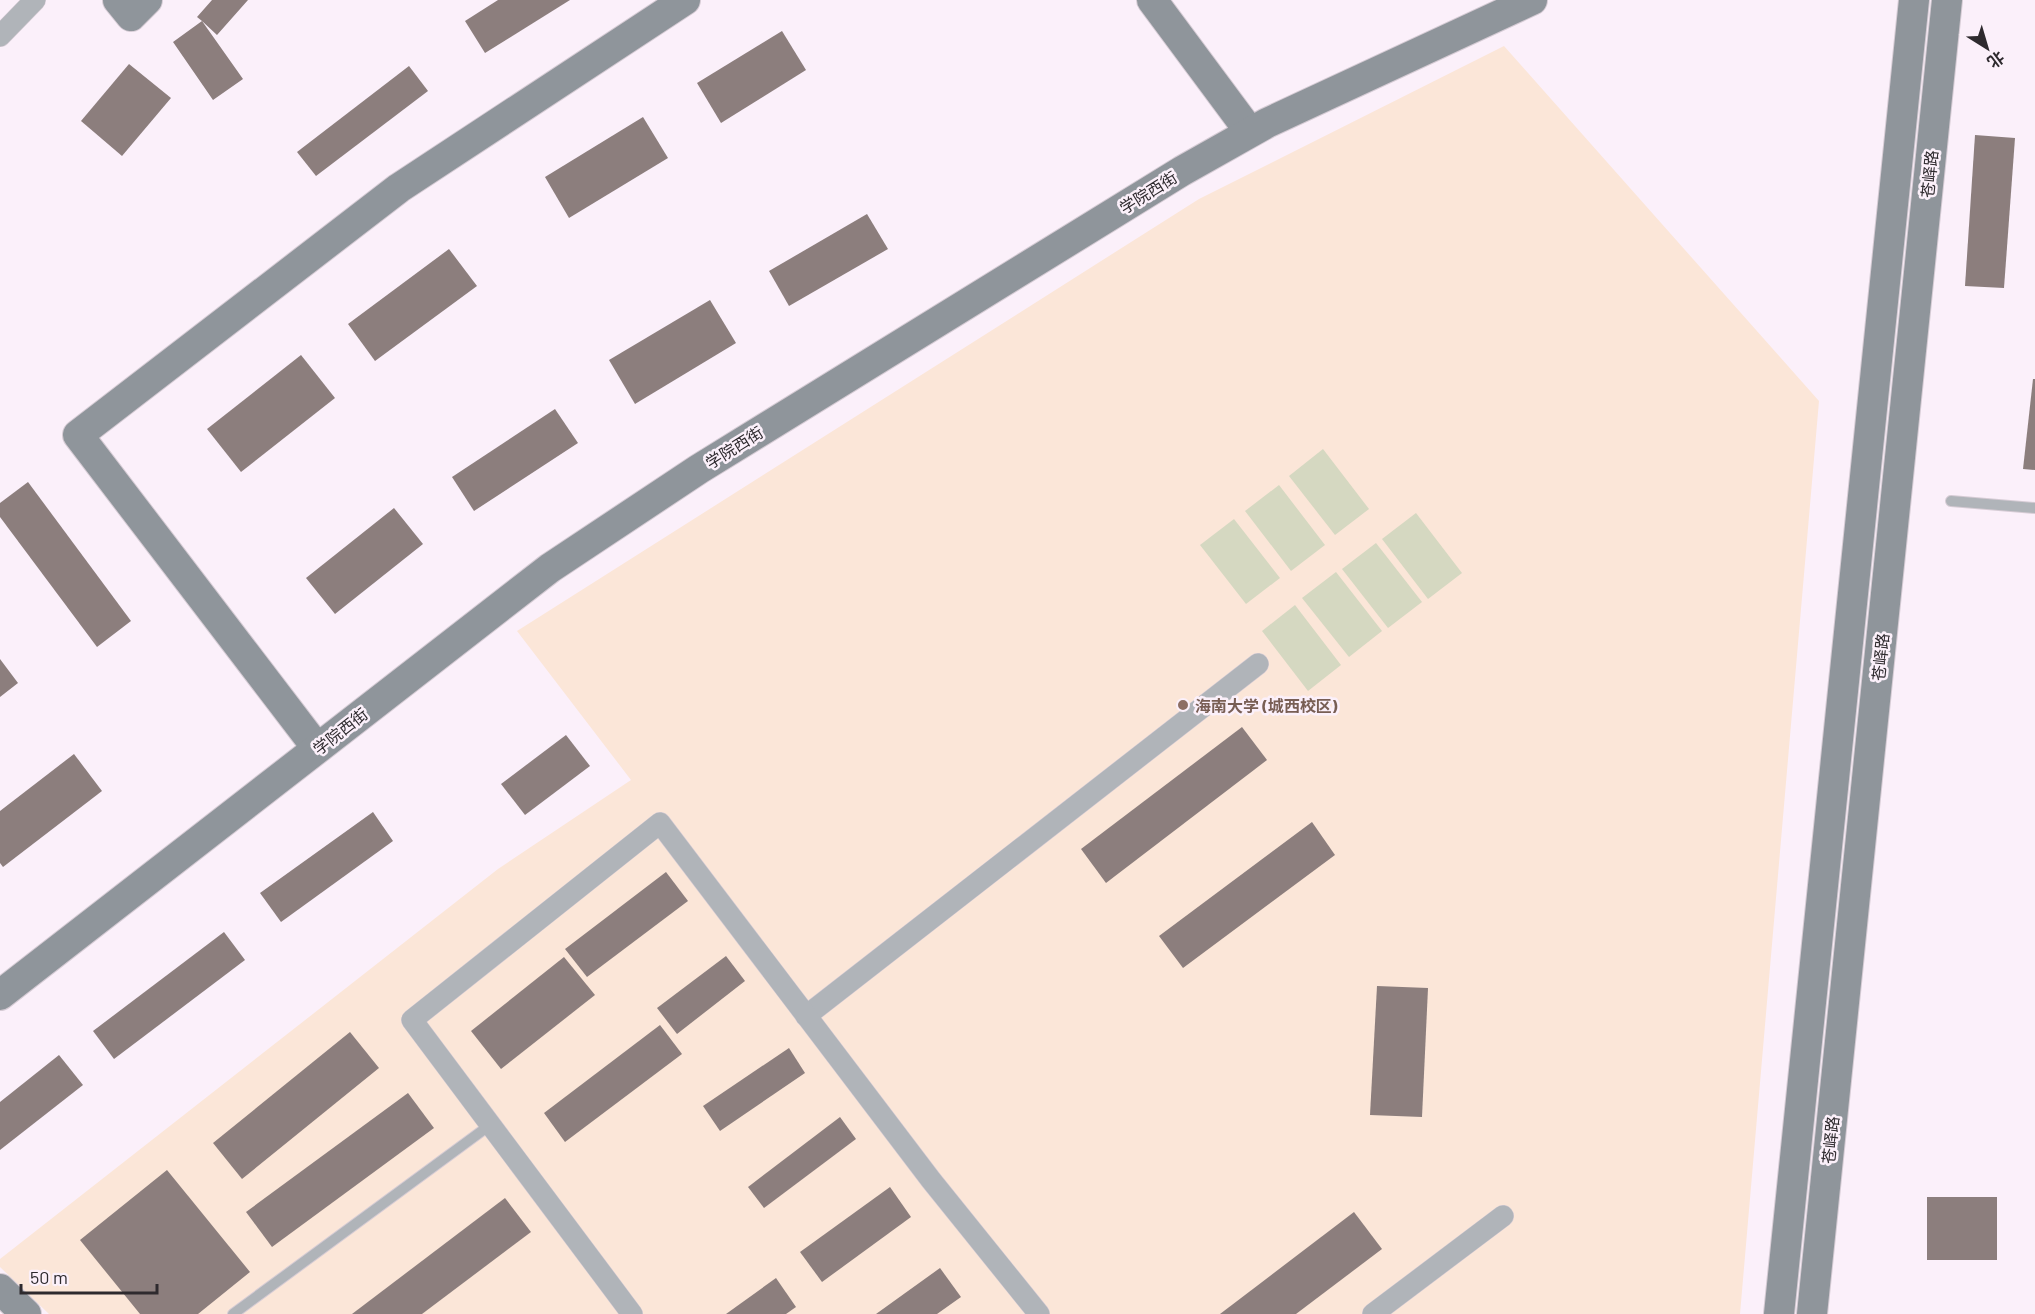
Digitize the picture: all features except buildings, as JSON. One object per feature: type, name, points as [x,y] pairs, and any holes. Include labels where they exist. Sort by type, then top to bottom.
[{"type":"main road","points":[[118,0],[132,16],[147,0]]},
{"type":"main road","points":[[311,740],[78,435],[399,188],[685,0]]},
{"type":"main road","points":[[1152,0],[1245,125]]},
{"type":"main road","name":"学院西街","points":[[1245,125],[1487,0]]},
{"type":"main road","name":"学院西街","points":[[0,994],[538,552],[680,459],[1172,155],[1532,0]]},
{"type":"main road","name":"苍峄路","points":[[1779,1314],[1914,0]]},
{"type":"main road","name":"苍峄路","points":[[1812,1314],[1947,0]]},
{"type":"main road","name":"学院西街","points":[[0,971],[311,740]]},
{"type":"main road","points":[[0,1289],[26,1314]]},
{"type":"street","points":[[0,36],[35,0]]},
{"type":"street","points":[[806,1016],[1258,664]]},
{"type":"street","points":[[632,1314],[412,1020],[660,823],[931,1180],[1039,1314]]},
{"type":"street","points":[[1373,1314],[1503,1216]]},
{"type":"lane","points":[[1951,501],[2035,508]]},
{"type":"lane","points":[[233,1314],[490,1125]]},
{"type":"shaded area","name":"海南大学 (城西校区)","points":[[1504,46],[1819,401],[1740,1314],[49,1314],[0,1267],[0,1259],[498,869],[631,780],[517,631],[1199,199]]},
{"type":"green space","points":[[1323,449],[1369,509],[1335,535],[1289,476]]},
{"type":"green space","points":[[1279,485],[1325,545],[1291,571],[1245,511]]},
{"type":"green space","points":[[1416,513],[1462,573],[1428,599],[1382,539]]},
{"type":"green space","points":[[1234,519],[1280,578],[1246,604],[1200,545]]},
{"type":"green space","points":[[1376,543],[1422,602],[1388,628],[1342,569]]},
{"type":"green space","points":[[1336,572],[1382,631],[1349,657],[1302,598]]},
{"type":"green space","points":[[1295,605],[1341,665],[1308,691],[1262,631]]},
{"type":"place","name":"海南大学 (城西校区)","points":[[1183,705]]}]
